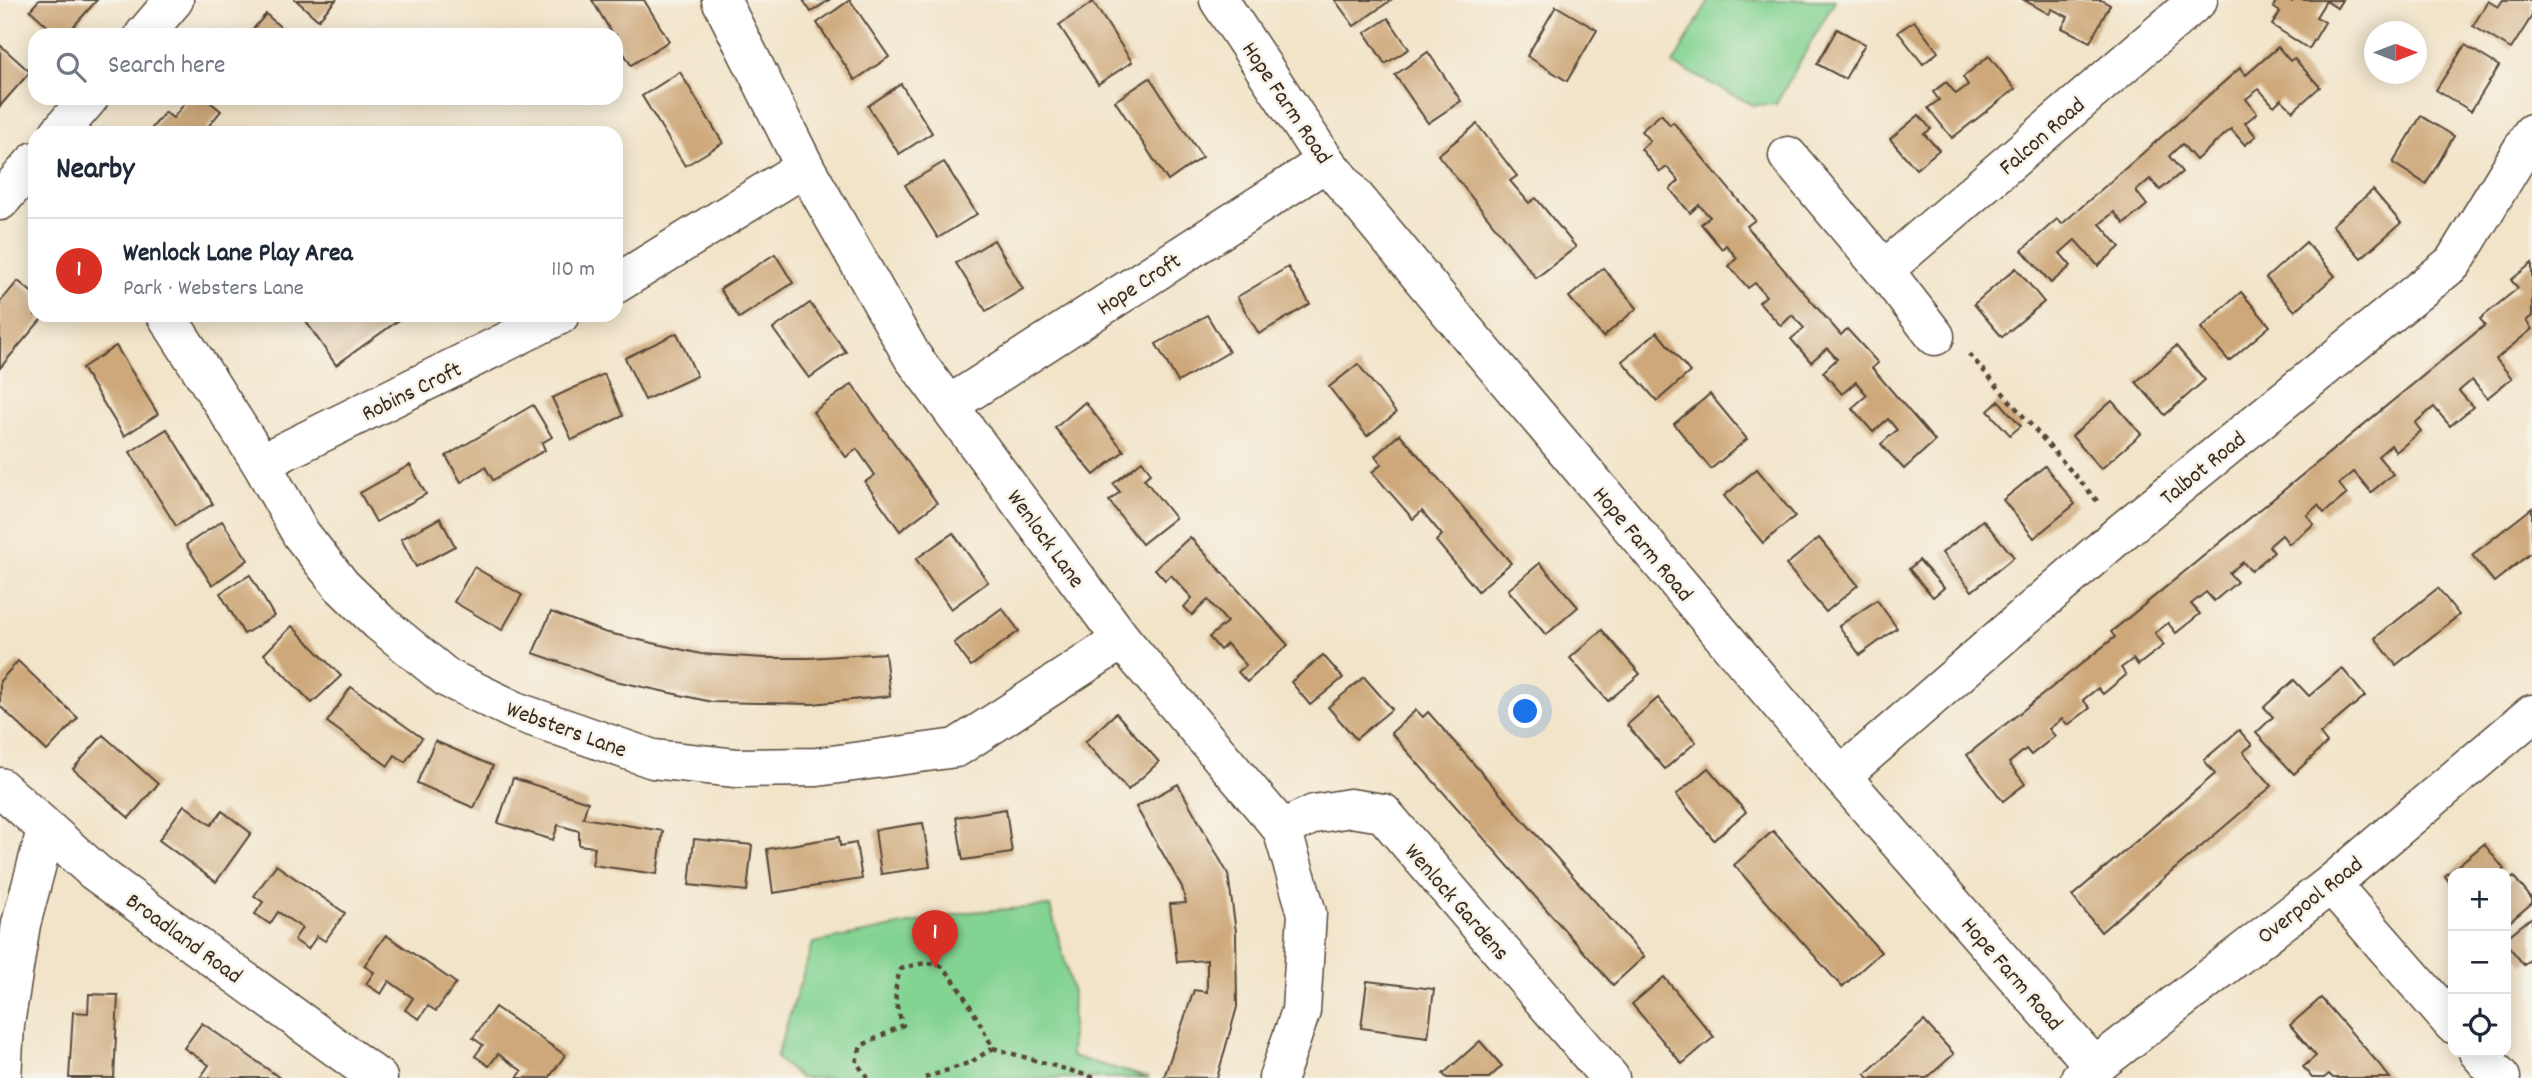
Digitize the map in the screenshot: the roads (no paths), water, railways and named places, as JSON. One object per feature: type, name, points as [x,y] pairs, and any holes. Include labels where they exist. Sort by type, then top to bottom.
[{"type":"street","points":[[150,28],[174,0]]},
{"type":"street","name":"Wenlock Lane","points":[[721,0],[805,167],[912,356],[1122,640],[1282,829],[1307,914],[1301,1011],[1278,1078]]},
{"type":"street","name":"Hope Farm Road","points":[[1219,0],[1326,162],[2087,1072]]},
{"type":"street","name":"Falcon Road","points":[[1884,270],[2198,0]]},
{"type":"street","points":[[65,126],[83,105]]},
{"type":"street","name":"Talbot Road","points":[[1841,776],[2123,531],[2453,263],[2532,133]]},
{"type":"street","points":[[1788,156],[1884,270],[1935,336]]},
{"type":"street","name":"Hope Croft","points":[[949,405],[1326,162]]},
{"type":"street","points":[[623,280],[805,167]]},
{"type":"street","points":[[0,201],[28,169]]},
{"type":"street","name":"Websters Lane","points":[[170,322],[261,463],[302,534],[341,584],[379,622],[447,678],[518,712],[653,759],[736,768],[817,767],[956,748],[1122,640]]},
{"type":"street","name":"Robins Croft","points":[[261,463],[546,322]]},
{"type":"street","name":"Overpool Road","points":[[2087,1072],[2330,884],[2532,714]]},
{"type":"street","name":"Broadland Road","points":[[0,787],[96,872],[378,1078]]},
{"type":"street","name":"Wenlock Gardens","points":[[1282,829],[1314,814],[1350,808],[1383,813],[1602,1075]]},
{"type":"street","points":[[2,1078],[5,1024],[21,924],[46,830]]},
{"type":"street","points":[[2330,884],[2448,1018]]},
{"type":"street","points":[[2482,1057],[2501,1078]]},
{"type":"place","name":"Wenlock Lane Play Area","points":[[935,968]]}]
